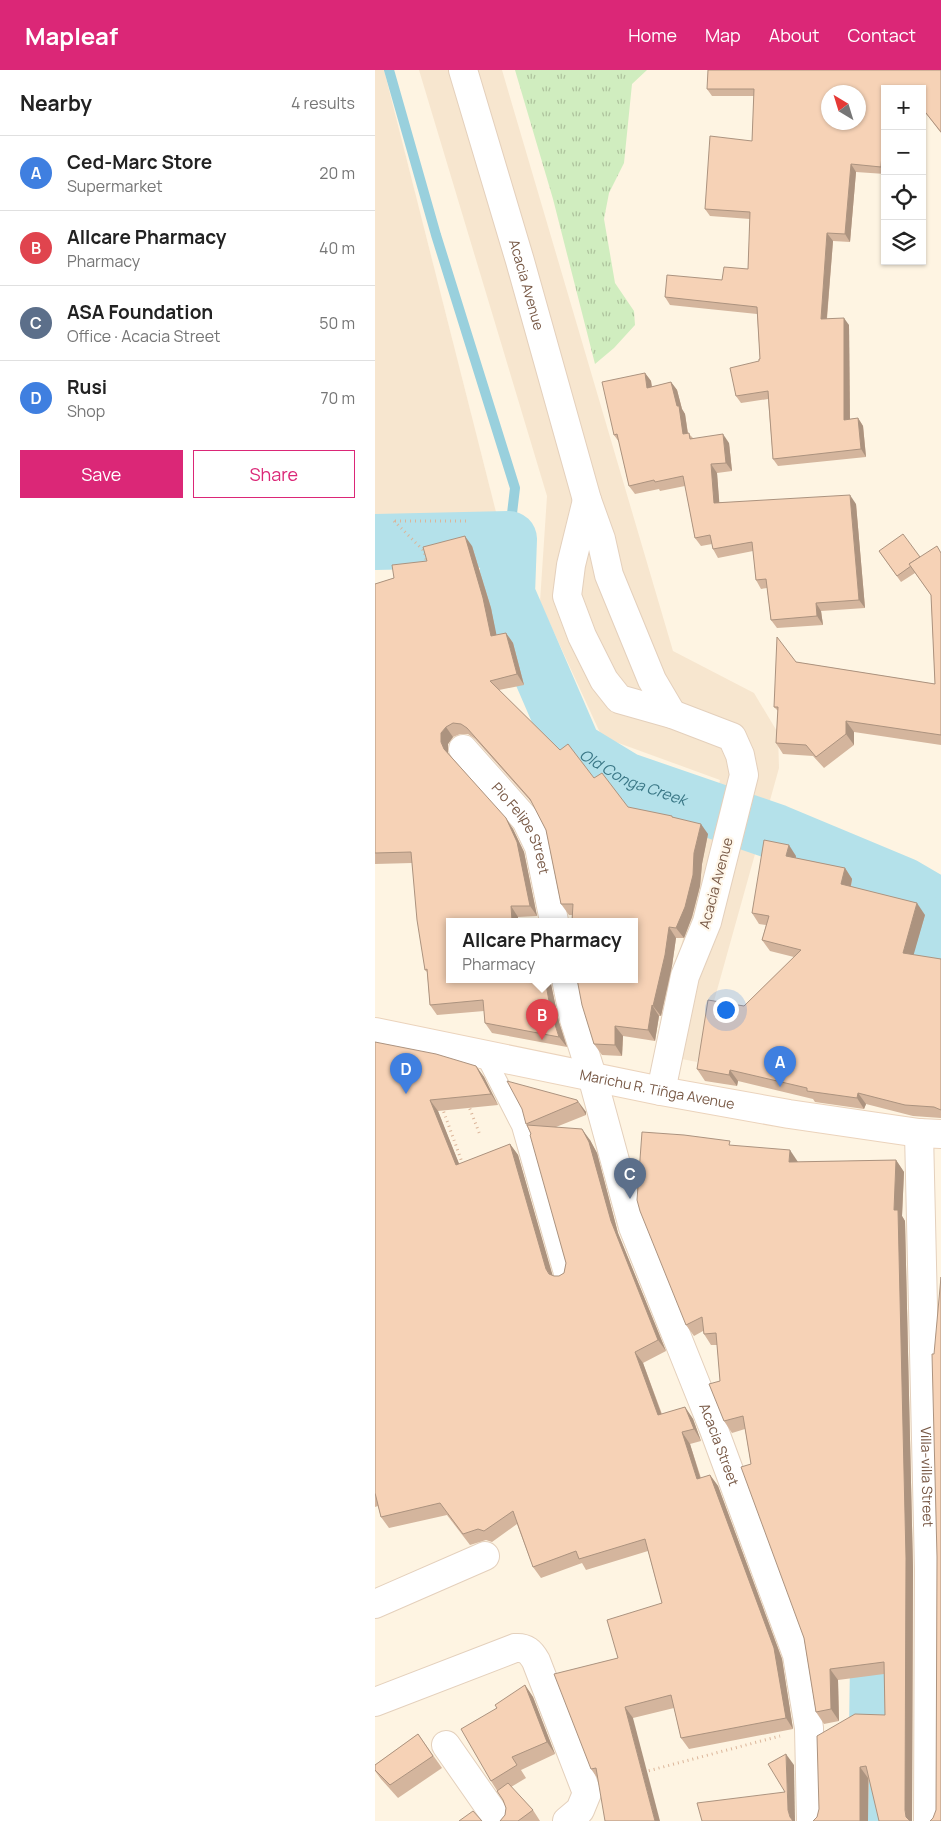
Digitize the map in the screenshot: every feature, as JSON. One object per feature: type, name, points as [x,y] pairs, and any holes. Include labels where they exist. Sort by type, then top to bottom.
[{"type":"street","name":"Acacia Avenue","points":[[463,70],[521,261],[587,500],[601,538],[609,575],[652,680],[672,714]]},
{"type":"street","name":"Acacia Avenue","points":[[587,500],[571,564],[567,596],[582,636],[604,680],[619,699],[672,714],[732,737],[740,755],[744,775],[707,922],[685,976],[661,1091]]},
{"type":"street","name":"Pio Felipe Street","points":[[463,749],[526,820],[539,847],[553,918]]},
{"type":"street","points":[[567,983],[574,1019],[592,1076]]},
{"type":"street","name":"Marichu R. Tiñga Avenue","points":[[375,1032],[661,1091],[789,1114],[930,1134]]},
{"type":"street","name":"Acacia Street","points":[[592,1076],[633,1227],[713,1427],[797,1655],[809,1728],[811,1821]]},
{"type":"street","name":"Villa-villa Street","points":[[928,1821],[930,1134]]},
{"type":"street","points":[[375,1604],[485,1556]]},
{"type":"street","points":[[375,1702],[515,1648],[528,1650],[536,1661],[587,1793],[580,1810],[567,1821]]},
{"type":"street","points":[[446,1744],[499,1821]]},
{"type":"lane","points":[[484,1054],[521,1126],[564,1277]]},
{"type":"path","points":[[428,570],[424,551],[395,522],[466,521]]},
{"type":"path","points":[[465,1099],[480,1135]]},
{"type":"path","points":[[440,1102],[465,1168]]},
{"type":"path","points":[[636,1775],[809,1728]]},
{"type":"shaded area","points":[[375,70],[384,70],[497,516],[428,525],[375,528]]},
{"type":"shaded area","points":[[419,70],[502,70],[673,651],[754,693],[778,733],[779,768],[697,1062],[656,1054],[720,780],[602,737],[540,602],[547,496]]},
{"type":"green space","points":[[515,70],[647,70],[632,84],[624,163],[609,193],[604,219],[615,283],[634,311],[635,325],[614,348],[595,364],[553,199]]},
{"type":"building","points":[[708,70],[941,70],[941,132],[926,113],[926,85],[881,85],[881,167],[851,164],[845,234],[827,233],[821,319],[844,318],[844,420],[858,418],[861,449],[773,459],[768,391],[736,396],[730,368],[759,361],[760,359],[757,307],[665,297],[667,275],[722,280],[724,267],[748,269],[750,212],[705,209],[710,136],[752,141],[754,89],[707,89]]},
{"type":"building","points":[[645,373],[647,388],[671,382],[677,406],[679,406],[683,434],[689,433],[690,439],[723,434],[726,463],[711,464],[714,503],[850,495],[859,600],[816,603],[817,616],[771,620],[766,579],[756,580],[752,542],[713,549],[710,535],[695,538],[683,476],[629,486],[617,434],[614,435],[602,382]]},
{"type":"building","points":[[903,534],[920,557],[909,564],[911,566],[897,576],[879,551]]},
{"type":"building","points":[[465,536],[483,598],[491,636],[506,633],[517,674],[490,681],[560,750],[568,744],[594,778],[602,773],[628,807],[701,824],[694,853],[693,875],[685,907],[676,928],[669,927],[665,955],[652,1005],[648,1030],[615,1026],[615,1045],[594,1044],[582,1005],[578,983],[638,983],[638,918],[572,918],[573,904],[561,904],[546,830],[530,799],[467,728],[461,724],[453,723],[441,733],[441,742],[444,749],[506,818],[517,842],[530,906],[511,906],[512,918],[446,918],[446,983],[546,983],[551,1012],[559,1037],[485,1023],[483,1000],[430,1005],[427,969],[425,970],[417,920],[411,852],[375,853],[375,584],[394,578],[392,565],[427,561],[423,547]]},
{"type":"building","points":[[937,546],[941,553],[941,735],[846,721],[846,734],[816,757],[806,745],[776,743],[778,707],[774,707],[777,637],[796,662],[935,684],[931,595],[909,564]]},
{"type":"building","points":[[764,840],[789,845],[786,856],[845,868],[841,884],[917,903],[903,953],[941,959],[941,1110],[934,1107],[905,1105],[858,1093],[857,1098],[807,1091],[807,1088],[730,1070],[729,1075],[697,1069],[708,1000],[744,1006],[801,950],[762,940],[769,916],[752,913]]},
{"type":"building","points":[[375,1042],[436,1054],[476,1066],[491,1094],[430,1100],[456,1165],[510,1144],[546,1269],[549,1274],[554,1276],[564,1273],[566,1263],[527,1125],[582,1129],[589,1142],[611,1221],[658,1340],[635,1352],[658,1415],[685,1407],[694,1429],[682,1432],[697,1479],[710,1475],[774,1648],[786,1718],[681,1738],[671,1695],[625,1707],[655,1821],[605,1821],[596,1768],[591,1769],[554,1674],[618,1658],[607,1620],[662,1603],[645,1539],[579,1559],[576,1551],[533,1567],[513,1511],[484,1531],[478,1529],[463,1534],[440,1503],[381,1517],[375,1493]]},
{"type":"building","points":[[507,1081],[577,1100],[578,1102],[526,1124],[522,1109]]},
{"type":"building","points":[[642,1132],[730,1141],[729,1145],[790,1150],[789,1162],[896,1160],[894,1210],[898,1210],[906,1558],[905,1810],[906,1817],[910,1821],[879,1821],[866,1766],[860,1767],[860,1821],[813,1821],[817,1817],[819,1809],[817,1736],[855,1714],[885,1715],[884,1662],[830,1669],[831,1709],[816,1712],[804,1638],[741,1467],[751,1464],[743,1416],[724,1421],[709,1384],[720,1381],[716,1333],[704,1334],[702,1317],[686,1325],[640,1211],[637,1200]]},
{"type":"building","points":[[941,1277],[941,1821],[930,1821],[936,1810],[937,1557],[932,1354],[934,1354]]},
{"type":"building","points":[[525,1685],[547,1742],[512,1757],[517,1765],[491,1781],[461,1729],[497,1708],[495,1705]]},
{"type":"building","points":[[418,1734],[433,1756],[390,1785],[375,1770],[375,1765]]},
{"type":"building","points":[[786,1754],[788,1810],[793,1821],[702,1821],[697,1803],[785,1792],[768,1764]]},
{"type":"building","points":[[508,1783],[533,1810],[518,1821],[500,1821],[505,1815],[506,1808],[497,1791]]},
{"type":"building","points":[[473,1811],[482,1821],[459,1821]]},
{"type":"waterway","points":[[389,70],[436,235],[515,488],[509,539]]},
{"type":"waterway","name":"Old Conga Creek","points":[[375,542],[509,539],[507,594],[574,749],[625,780],[776,832],[903,885],[941,907]]},
{"type":"waterway","points":[[893,1029],[926,943],[941,925]]},
{"type":"waterway","points":[[879,1597],[877,1730],[883,1821]]},
{"type":"place","name":"Allcare Pharmacy","points":[[542,1040]]},
{"type":"place","name":"Ced-Marc Store","points":[[780,1087]]},
{"type":"place","name":"Rusi","points":[[406,1094]]},
{"type":"place","name":"ASA Foundation","points":[[630,1199]]}]
